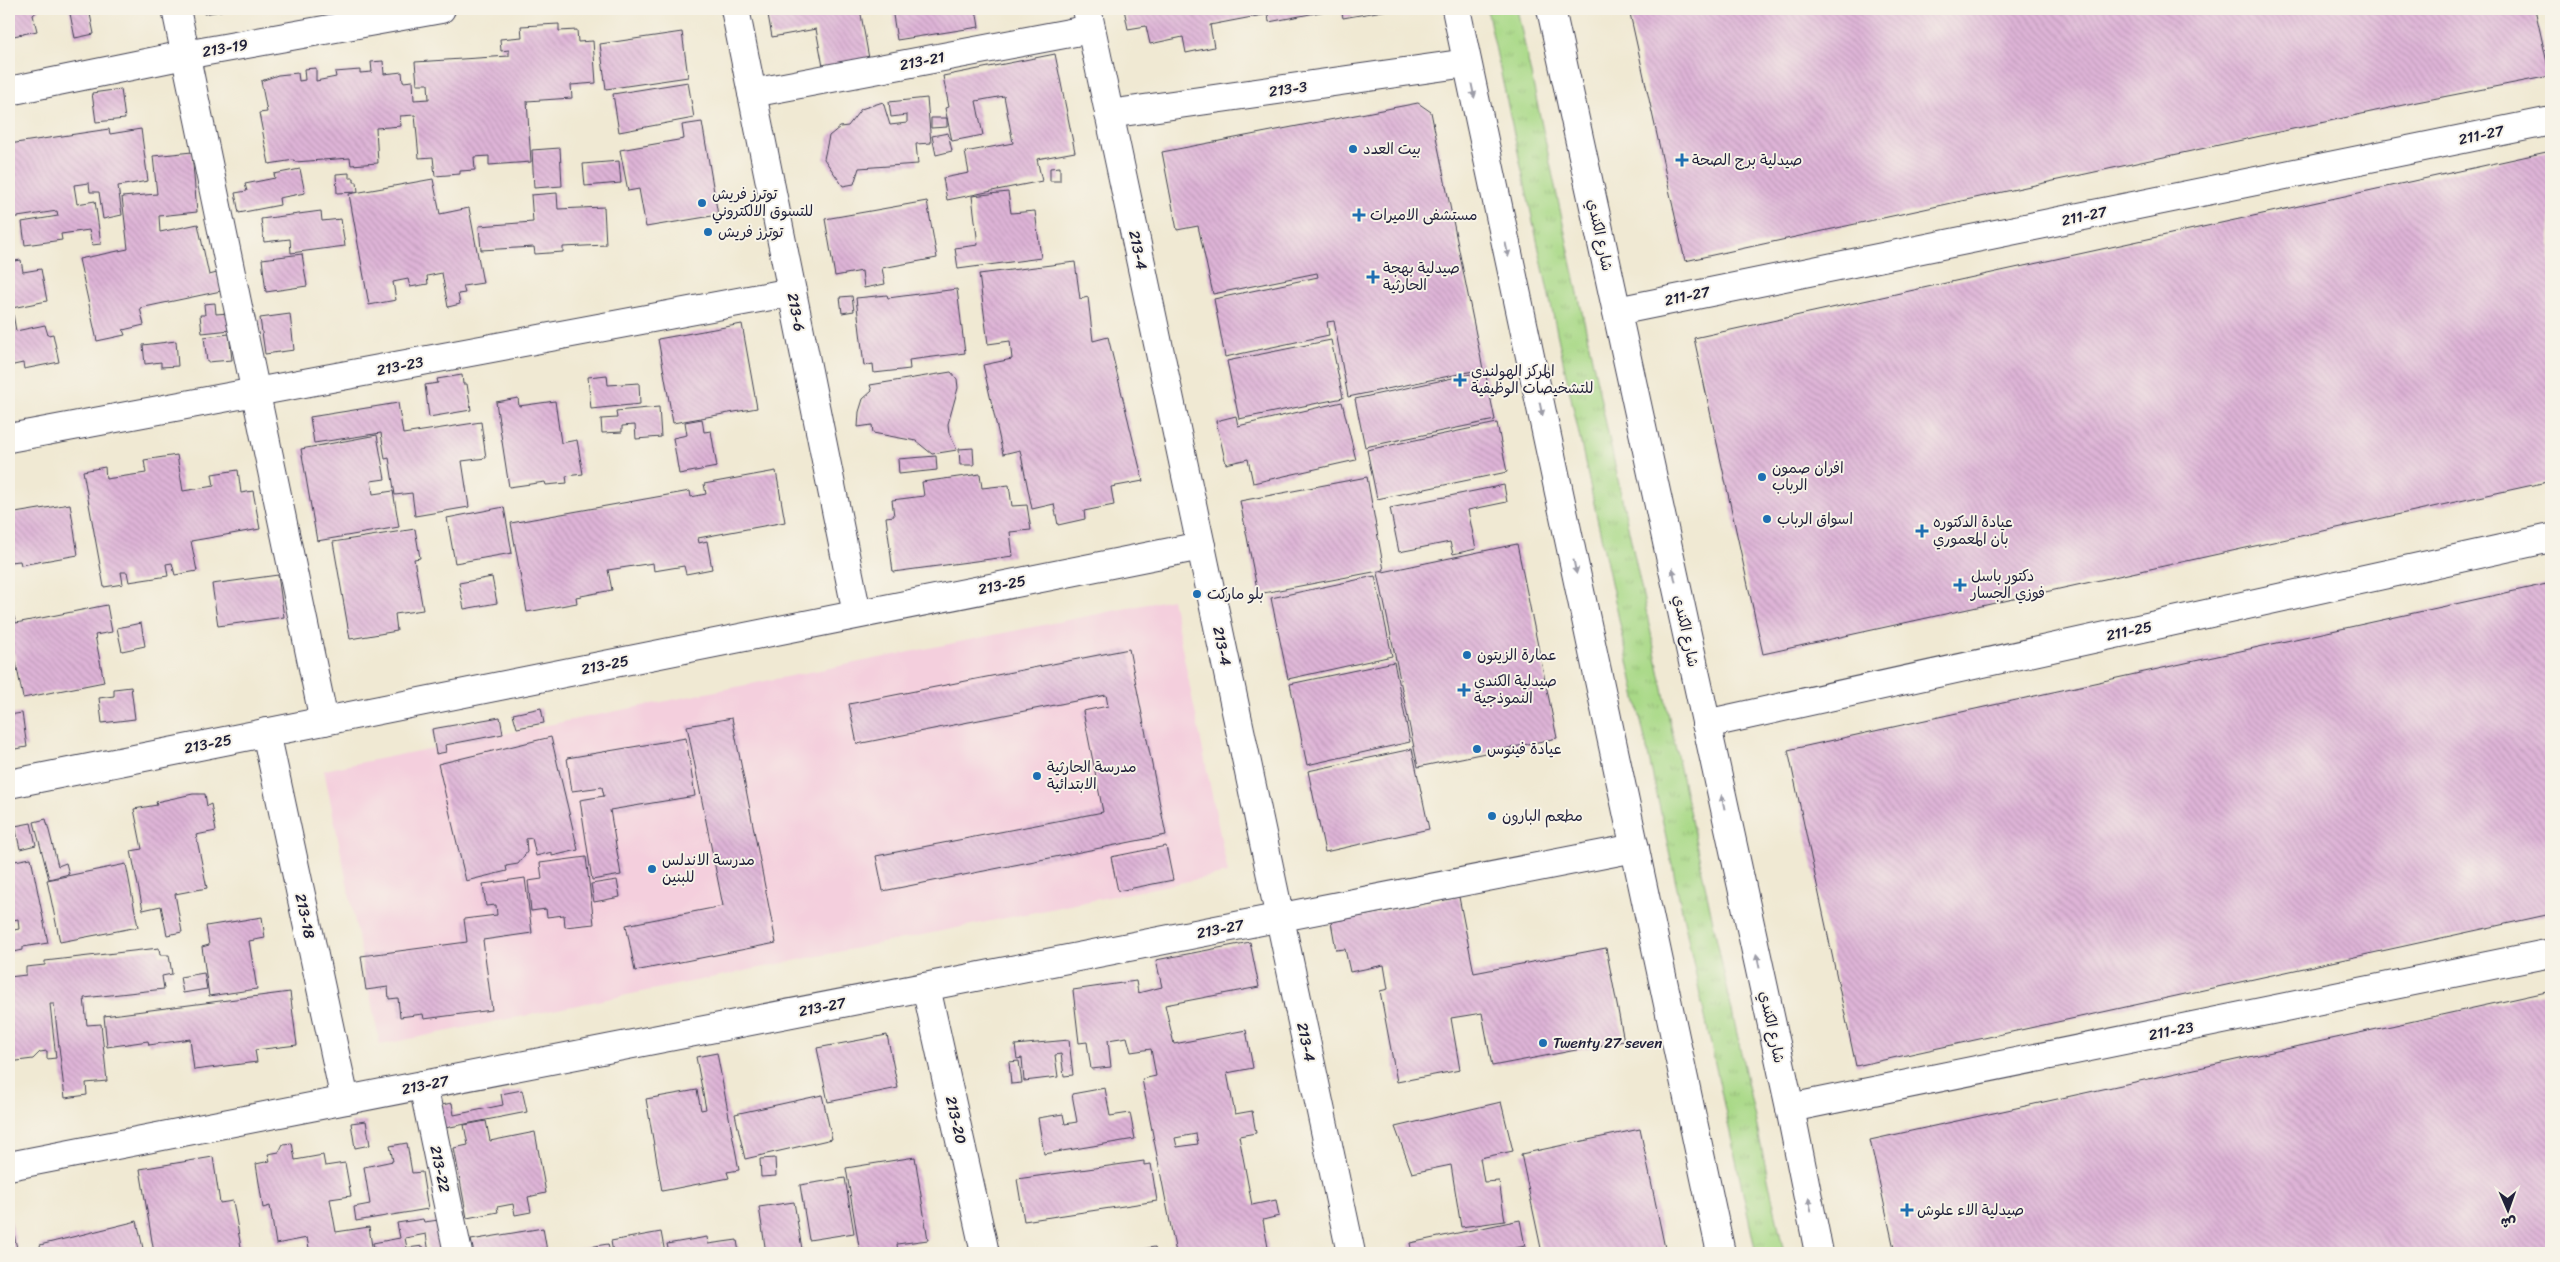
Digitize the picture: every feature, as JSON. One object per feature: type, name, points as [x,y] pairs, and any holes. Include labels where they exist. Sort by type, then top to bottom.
[{"type":"street","points":[[176,9],[324,721]]},
{"type":"street","name":"213-19","points":[[9,91],[441,9]]},
{"type":"street","name":"213-6","points":[[735,9],[857,614]]},
{"type":"street","points":[[1456,9],[1721,1253]]},
{"type":"street","name":"شارع الكندي","points":[[1551,9],[1790,1108],[1819,1253]]},
{"type":"street","name":"213-21","points":[[752,93],[1089,19]]},
{"type":"street","name":"213-4","points":[[1089,19],[1351,1253]]},
{"type":"street","name":"213-3","points":[[1109,114],[1467,64]]},
{"type":"street","name":"211-27","points":[[1617,311],[2551,120]]},
{"type":"street","name":"213-23","points":[[9,438],[792,292]]},
{"type":"street","name":"211-25","points":[[1706,724],[2551,538]]},
{"type":"street","name":"213-25","points":[[9,784],[1201,546]]},
{"type":"street","name":"213-18","points":[[266,732],[345,1100]]},
{"type":"street","name":"213-27","points":[[9,1166],[1636,848]]},
{"type":"street","name":"211-23","points":[[1790,1108],[2551,954]]},
{"type":"street","name":"213-20","points":[[926,987],[985,1253]]},
{"type":"street","name":"213-22","points":[[422,1085],[458,1253]]},
{"type":"shaded area","points":[[1172,599],[1228,873],[380,1045],[324,770]]},
{"type":"green space","points":[[1487,9],[1517,9],[1784,1253],[1756,1253]]},
{"type":"building","points":[[9,9],[40,9],[33,15],[37,31],[9,37]]},
{"type":"building","points":[[69,9],[89,9],[94,34],[75,38]]},
{"type":"building","points":[[203,9],[225,9],[225,10],[204,14]]},
{"type":"building","points":[[767,9],[860,9],[870,64],[824,72],[816,29],[772,37]]},
{"type":"building","points":[[892,9],[976,9],[979,27],[897,40]]},
{"type":"building","points":[[1124,9],[1331,10],[1269,22],[1268,14],[1210,25],[1214,47],[1186,53],[1183,37],[1150,44],[1146,26],[1128,29]]},
{"type":"building","points":[[1341,9],[1388,9],[1388,10],[1343,18]]},
{"type":"building","points":[[1629,9],[2535,9],[2550,76],[2417,102],[1685,261]]},
{"type":"building","points":[[559,24],[559,31],[577,30],[578,42],[593,41],[596,83],[571,85],[572,98],[527,101],[531,162],[489,165],[489,156],[474,157],[475,170],[460,171],[460,174],[435,176],[433,157],[419,158],[415,115],[400,116],[401,126],[376,128],[378,163],[351,165],[350,158],[295,162],[294,160],[269,164],[259,113],[267,112],[261,81],[278,75],[298,73],[299,81],[305,80],[304,69],[316,68],[316,81],[336,77],[335,72],[360,70],[360,73],[372,72],[371,62],[383,61],[384,74],[402,72],[403,82],[413,81],[414,100],[429,99],[428,84],[417,84],[415,62],[509,56],[509,50],[501,51],[500,39],[522,37],[521,26]]},
{"type":"building","points":[[682,32],[688,77],[606,89],[600,44]]},
{"type":"building","points":[[1055,54],[1075,152],[1037,159],[1042,181],[947,200],[943,178],[969,173],[965,152],[1013,143],[1004,96],[976,101],[983,135],[952,141],[945,108],[949,107],[943,76]]},
{"type":"building","points":[[688,82],[694,118],[619,132],[613,94]]},
{"type":"building","points":[[121,89],[125,119],[96,122],[92,93]]},
{"type":"building","points":[[927,98],[931,143],[916,144],[918,164],[859,168],[854,184],[843,186],[824,159],[829,136],[840,127],[848,126],[861,109],[883,102],[890,125],[907,123],[907,115],[891,117],[889,102]]},
{"type":"building","points":[[1418,103],[1431,112],[1483,369],[1348,397],[1334,321],[1327,322],[1329,335],[1225,357],[1214,299],[1318,277],[1317,273],[1213,294],[1198,226],[1177,230],[1162,152]]},
{"type":"building","points":[[931,118],[947,118],[947,127],[931,128]]},
{"type":"building","points":[[702,122],[718,215],[646,227],[639,189],[628,191],[620,150],[684,139],[682,125]]},
{"type":"building","points":[[109,129],[110,134],[141,129],[148,181],[118,186],[122,215],[103,219],[99,192],[90,192],[89,183],[74,185],[77,204],[95,201],[101,244],[92,245],[89,230],[61,234],[62,240],[25,245],[22,222],[58,216],[57,211],[11,218],[9,203],[9,144]]},
{"type":"building","points":[[948,133],[952,151],[936,155],[932,136]]},
{"type":"building","points":[[560,148],[562,186],[534,188],[532,150]]},
{"type":"building","points":[[2551,151],[2551,481],[1763,654],[1694,338]]},
{"type":"building","points":[[192,152],[197,212],[159,216],[160,232],[198,224],[209,275],[217,273],[221,291],[140,308],[144,325],[123,330],[125,335],[97,341],[79,259],[128,249],[122,197],[157,194],[153,156]]},
{"type":"building","points":[[619,161],[621,183],[585,186],[583,164]]},
{"type":"building","points":[[1060,167],[1060,181],[1050,181],[1050,168]]},
{"type":"building","points":[[300,169],[305,193],[279,198],[280,205],[239,213],[235,193],[247,191],[245,184],[275,178],[274,174]]},
{"type":"building","points":[[349,173],[349,178],[354,178],[354,182],[357,182],[358,192],[337,193],[336,174]]},
{"type":"building","points":[[433,179],[440,214],[469,208],[483,283],[463,286],[465,293],[458,294],[460,304],[448,307],[442,273],[427,276],[428,284],[410,287],[408,279],[393,282],[396,300],[369,305],[349,194]]},
{"type":"building","points":[[1008,192],[1011,213],[1035,211],[1041,258],[958,269],[955,248],[978,245],[972,196]]},
{"type":"building","points":[[557,193],[558,209],[604,207],[606,245],[563,247],[563,252],[535,254],[534,247],[481,250],[479,226],[533,222],[531,195]]},
{"type":"building","points":[[927,201],[937,258],[882,268],[885,284],[864,288],[862,271],[835,276],[825,219]]},
{"type":"building","points":[[321,211],[322,221],[341,219],[345,246],[291,253],[290,239],[264,242],[261,219]]},
{"type":"building","points":[[302,254],[307,286],[266,292],[262,259]]},
{"type":"building","points":[[21,260],[23,272],[41,269],[47,301],[12,308],[16,331],[45,325],[48,335],[53,334],[59,362],[24,369],[23,363],[9,366],[9,262]]},
{"type":"building","points":[[1075,262],[1080,299],[1088,297],[1093,341],[1108,337],[1143,481],[1111,487],[1114,505],[1084,511],[1085,519],[1058,525],[1054,504],[1032,509],[1020,450],[1003,454],[983,365],[1012,359],[1010,341],[988,344],[979,274]]},
{"type":"building","points":[[957,289],[965,353],[909,360],[910,369],[874,373],[873,364],[864,366],[856,298],[887,295],[888,298]]},
{"type":"building","points":[[852,296],[854,311],[842,313],[840,297]]},
{"type":"building","points":[[215,303],[216,314],[229,313],[231,330],[202,333],[200,315],[205,315],[204,304]]},
{"type":"building","points":[[290,314],[294,350],[265,354],[260,318]]},
{"type":"building","points":[[742,324],[757,408],[673,423],[658,339]]},
{"type":"building","points":[[229,334],[232,360],[207,362],[204,337]]},
{"type":"building","points":[[1331,340],[1343,398],[1239,419],[1227,361]]},
{"type":"building","points":[[176,341],[178,366],[161,367],[161,362],[145,364],[143,345]]},
{"type":"building","points":[[1485,371],[1495,420],[1365,447],[1355,399]]},
{"type":"building","points":[[951,372],[957,379],[958,388],[948,424],[949,433],[957,450],[932,454],[916,441],[873,433],[872,425],[858,427],[859,412],[863,399],[872,391],[870,385]]},
{"type":"building","points":[[462,375],[463,384],[467,384],[471,410],[429,417],[425,385],[438,383],[437,379]]},
{"type":"building","points":[[607,375],[608,385],[639,383],[640,404],[591,409],[588,377]]},
{"type":"building","points":[[518,398],[519,406],[555,401],[561,443],[577,440],[583,474],[566,476],[567,483],[546,485],[545,482],[509,487],[496,402]]},
{"type":"building","points":[[1342,402],[1356,460],[1253,483],[1248,459],[1226,464],[1216,421],[1236,416],[1238,426]]},
{"type":"building","points":[[398,403],[403,434],[481,422],[486,458],[462,461],[469,507],[415,516],[412,493],[395,495],[389,458],[385,459],[381,433],[314,443],[310,417]]},
{"type":"building","points":[[659,407],[661,437],[636,439],[635,425],[622,426],[622,432],[602,433],[601,419],[617,418],[616,411]]},
{"type":"building","points":[[702,419],[704,432],[711,431],[717,467],[679,474],[673,438],[687,435],[685,422]]},
{"type":"building","points":[[1497,423],[1507,472],[1377,499],[1367,450]]},
{"type":"building","points":[[377,435],[385,479],[371,481],[373,494],[393,491],[399,527],[317,541],[301,449]]},
{"type":"building","points":[[973,448],[974,465],[960,465],[959,449]]},
{"type":"building","points":[[177,455],[183,491],[214,486],[212,474],[238,470],[241,493],[253,491],[260,529],[191,541],[197,571],[175,575],[172,563],[166,564],[168,576],[129,582],[127,572],[121,572],[123,584],[104,587],[83,471],[105,467],[106,479],[146,473],[144,460]]},
{"type":"building","points":[[936,456],[937,470],[899,474],[898,459]]},
{"type":"building","points":[[776,471],[785,522],[698,538],[699,543],[707,541],[712,569],[686,574],[684,566],[654,571],[653,563],[608,570],[612,590],[576,597],[577,603],[527,612],[511,523],[690,491],[691,497],[706,494],[704,484]]},
{"type":"building","points":[[980,474],[982,488],[1009,485],[1012,506],[1027,505],[1031,530],[1010,532],[1013,556],[893,572],[886,517],[894,516],[892,500],[924,496],[922,482]]},
{"type":"building","points":[[1367,477],[1384,570],[1258,594],[1240,501]]},
{"type":"building","points":[[1504,485],[1507,502],[1468,510],[1476,549],[1453,554],[1450,542],[1399,552],[1390,508]]},
{"type":"building","points":[[70,504],[78,555],[21,565],[20,561],[9,562],[9,514]]},
{"type":"building","points":[[504,507],[512,553],[455,563],[447,518]]},
{"type":"building","points":[[415,529],[420,558],[414,559],[423,610],[395,614],[397,631],[350,639],[333,542]]},
{"type":"building","name":"عمارة الزيتون","points":[[1517,544],[1557,738],[1418,767],[1378,573]]},
{"type":"building","points":[[278,575],[284,617],[218,626],[212,584]]},
{"type":"building","points":[[1375,576],[1392,656],[1288,679],[1271,598]]},
{"type":"building","points":[[492,577],[497,603],[464,609],[459,583]]},
{"type":"building","points":[[2551,583],[2551,914],[1856,1066],[1788,750]]},
{"type":"building","points":[[107,605],[112,632],[95,635],[104,682],[23,698],[14,653],[9,654],[9,615],[13,614],[16,623]]},
{"type":"building","points":[[141,623],[145,646],[122,651],[117,628]]},
{"type":"building","points":[[1129,649],[1166,835],[883,891],[876,856],[1103,812],[1083,711],[1108,706],[1106,695],[857,744],[849,704]]},
{"type":"building","points":[[1394,662],[1410,742],[1307,765],[1290,684]]},
{"type":"building","points":[[131,687],[135,719],[102,723],[99,698],[114,696],[114,689]]},
{"type":"building","points":[[541,708],[544,723],[517,728],[513,714]]},
{"type":"building","points":[[22,713],[27,747],[9,750],[9,715]]},
{"type":"building","points":[[500,717],[503,734],[445,745],[446,752],[436,754],[432,729]]},
{"type":"building","points":[[732,718],[776,943],[635,971],[626,925],[723,906],[687,726]]},
{"type":"building","points":[[551,737],[578,850],[552,856],[552,852],[536,856],[532,838],[526,839],[527,852],[518,864],[506,866],[507,871],[466,881],[438,764]]},
{"type":"building","points":[[686,738],[695,796],[610,810],[621,875],[592,880],[580,800],[604,796],[602,787],[572,791],[567,758]]},
{"type":"building","points":[[1412,749],[1429,829],[1325,852],[1308,771]]},
{"type":"building","points":[[193,794],[205,794],[207,806],[211,804],[216,831],[196,835],[207,888],[175,894],[182,932],[167,935],[161,906],[143,910],[131,851],[142,849],[134,809],[157,805],[156,802]]},
{"type":"building","points":[[46,819],[58,866],[66,863],[69,874],[49,879],[34,822]]},
{"type":"building","points":[[31,823],[36,845],[20,849],[15,826]]},
{"type":"building","points":[[1166,846],[1173,880],[1118,891],[1111,857]]},
{"type":"building","points":[[586,857],[594,924],[565,927],[564,915],[547,917],[546,909],[531,911],[528,881],[542,879],[540,863]]},
{"type":"building","points":[[31,858],[48,943],[23,947],[23,950],[9,953],[9,931],[19,929],[18,919],[9,921],[9,862]]},
{"type":"building","points":[[126,864],[138,927],[60,942],[47,880]]},
{"type":"building","points":[[525,878],[532,933],[483,940],[492,1010],[424,1019],[423,1014],[400,1017],[398,998],[389,999],[388,987],[366,990],[361,956],[467,942],[464,919],[497,915],[496,905],[486,906],[483,884]]},
{"type":"building","points":[[617,880],[620,897],[594,902],[591,884]]},
{"type":"building","points":[[1459,897],[1474,973],[1606,948],[1624,1041],[1492,1066],[1482,1013],[1451,1018],[1460,1070],[1397,1082],[1380,991],[1388,989],[1384,965],[1350,972],[1345,949],[1336,950],[1331,922]]},
{"type":"building","points":[[262,917],[265,938],[249,941],[257,989],[209,996],[202,947],[209,945],[206,926]]},
{"type":"building","points":[[1250,942],[1259,987],[1165,1005],[1174,1044],[1246,1030],[1253,1068],[1227,1073],[1235,1114],[1252,1111],[1256,1133],[1239,1136],[1252,1205],[1276,1200],[1279,1216],[1263,1220],[1269,1253],[1176,1253],[1142,1079],[1156,1076],[1151,1049],[1131,1052],[1127,1037],[1108,1040],[1111,1067],[1091,1069],[1087,1042],[1079,1043],[1073,990],[1136,981],[1138,993],[1162,987],[1156,960]],"holes":[[[1196,1134],[1198,1144],[1177,1147],[1175,1138]]]},
{"type":"building","points":[[159,948],[160,955],[169,955],[172,974],[162,976],[164,989],[84,998],[87,1025],[101,1024],[107,1081],[86,1083],[87,1095],[65,1098],[54,1004],[50,1004],[56,1058],[47,1059],[47,1051],[40,1052],[33,1059],[9,1062],[9,977],[26,975],[26,967],[45,965],[45,961]]},
{"type":"building","points":[[204,973],[207,989],[183,993],[180,977]]},
{"type":"building","points":[[2551,991],[2551,1253],[1895,1253],[1870,1140]]},
{"type":"building","points":[[290,992],[297,1045],[255,1050],[257,1062],[194,1070],[190,1039],[149,1045],[148,1041],[107,1047],[104,1016]]},
{"type":"building","points":[[887,1035],[898,1088],[828,1102],[817,1048]]},
{"type":"building","points":[[1069,1040],[1073,1075],[1064,1076],[1061,1054],[1055,1055],[1058,1077],[1024,1081],[1022,1058],[1017,1059],[1015,1045]]},
{"type":"building","points":[[717,1053],[739,1170],[727,1172],[729,1178],[662,1191],[646,1099],[697,1090],[701,1110],[706,1109],[696,1057]]},
{"type":"building","points":[[1019,1061],[1022,1083],[1011,1084],[1009,1062]]},
{"type":"building","points":[[1105,1088],[1110,1116],[1130,1113],[1135,1139],[1044,1154],[1038,1118],[1063,1114],[1065,1124],[1077,1122],[1072,1094]]},
{"type":"building","points":[[522,1090],[527,1112],[435,1130],[431,1107],[452,1103],[454,1115],[503,1105],[501,1094]]},
{"type":"building","points":[[822,1095],[832,1139],[745,1159],[735,1114]]},
{"type":"building","points":[[1501,1102],[1513,1151],[1480,1158],[1484,1182],[1499,1181],[1505,1221],[1461,1227],[1451,1165],[1412,1173],[1395,1127]]},
{"type":"building","points":[[366,1121],[370,1145],[355,1148],[351,1123]]},
{"type":"building","points":[[486,1121],[490,1141],[535,1132],[546,1193],[528,1197],[531,1212],[515,1215],[513,1204],[497,1207],[498,1212],[467,1218],[454,1148],[468,1145],[464,1125]]},
{"type":"building","points":[[1640,1129],[1666,1253],[1542,1253],[1521,1154]]},
{"type":"building","points":[[292,1143],[295,1160],[323,1155],[325,1166],[345,1163],[351,1196],[330,1199],[336,1232],[369,1227],[373,1253],[310,1253],[307,1238],[276,1244],[270,1206],[263,1208],[256,1164],[270,1161],[268,1154],[279,1152],[283,1144]]},
{"type":"building","points":[[407,1143],[412,1173],[422,1172],[428,1209],[356,1221],[354,1207],[370,1204],[364,1167],[393,1161],[390,1146]]},
{"type":"building","points":[[213,1157],[220,1203],[233,1201],[242,1253],[154,1253],[140,1169]]},
{"type":"building","points":[[915,1157],[928,1240],[897,1244],[898,1253],[860,1253],[846,1168]]},
{"type":"building","points":[[775,1158],[776,1176],[761,1177],[760,1159]]},
{"type":"building","points":[[1144,1161],[1144,1165],[1151,1164],[1157,1201],[1024,1221],[1017,1179]]},
{"type":"building","points":[[845,1178],[854,1233],[809,1240],[800,1185]]},
{"type":"building","points":[[794,1202],[802,1249],[766,1253],[759,1207]]},
{"type":"building","points":[[423,1219],[424,1222],[439,1220],[444,1252],[429,1253],[426,1234],[405,1238],[407,1248],[423,1246],[424,1253],[375,1253],[373,1243],[400,1238],[397,1223]]},
{"type":"building","points":[[1520,1220],[1525,1246],[1490,1253],[1412,1253],[1410,1243]]},
{"type":"building","points":[[9,1221],[11,1221],[18,1253],[9,1253]]},
{"type":"building","points":[[137,1221],[144,1253],[42,1253],[40,1245]]},
{"type":"building","points":[[543,1228],[547,1251],[533,1253],[474,1253],[471,1240]]},
{"type":"building","points":[[661,1232],[665,1253],[613,1253],[611,1241]]},
{"type":"building","points":[[707,1237],[708,1244],[737,1240],[739,1253],[669,1253],[667,1244]]},
{"type":"building","points":[[608,1244],[610,1253],[557,1253],[557,1252]]},
{"type":"building","points":[[1155,1247],[1156,1253],[1124,1252]]},
{"type":"place","name":"بيت العدد","points":[[1353,149]]},
{"type":"place","name":"صيدلية برج الصحة","points":[[1682,160]]},
{"type":"place","name":"توترز فريش للتسوق الالكتروني","points":[[702,203]]},
{"type":"place","name":"مستشفى الاميرات","points":[[1359,215]]},
{"type":"place","name":"توترز فريش","points":[[708,232]]},
{"type":"place","name":"صيدلية بهجة الحارثية","points":[[1373,277]]},
{"type":"place","name":"المركز الهولندي للتشخيصات الوظيفية","points":[[1460,380]]},
{"type":"place","name":"افران صمون الرباب","points":[[1762,477]]},
{"type":"place","name":"اسواق الرباب","points":[[1767,519]]},
{"type":"place","name":"عيادة الدكتوره بان المعموري","points":[[1922,531]]},
{"type":"place","name":"دكتور باسل فوزي الجسار","points":[[1960,585]]},
{"type":"place","name":"بلو ماركت","points":[[1197,594]]},
{"type":"place","name":"عمارة الزيتون","points":[[1467,655]]},
{"type":"place","name":"صيدلية الكندي النموذجية","points":[[1464,690]]},
{"type":"place","name":"عيادة فينوس","points":[[1477,749]]},
{"type":"place","name":"مدرسة الحارثية الابتدائية","points":[[1037,776]]},
{"type":"place","name":"مطعم البارون","points":[[1492,816]]},
{"type":"place","name":"مدرسة الاندلس للبنين","points":[[652,869]]},
{"type":"place","name":"Twenty 27 seven","points":[[1543,1043]]},
{"type":"place","name":"صيدلية الاء علوش","points":[[1907,1210]]}]
